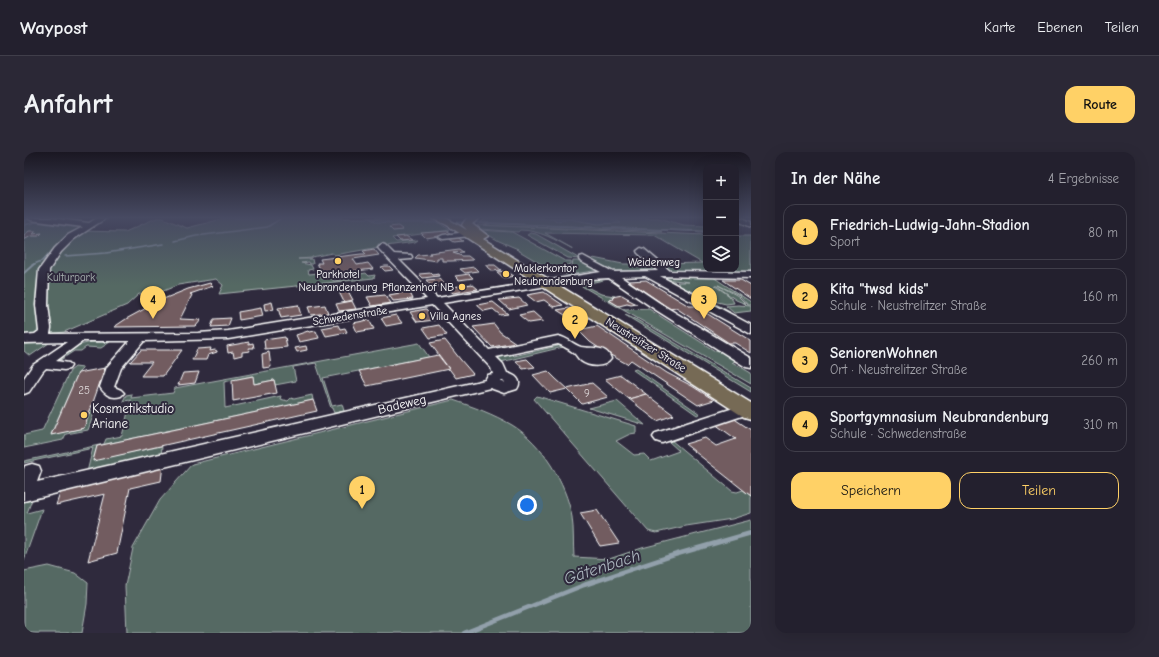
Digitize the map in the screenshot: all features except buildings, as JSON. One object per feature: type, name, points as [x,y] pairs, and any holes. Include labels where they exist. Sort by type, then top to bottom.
[{"type":"main road","name":"Neustrelitzer Straße","points":[[489,240],[552,283],[749,406]]},
{"type":"street","points":[[40,338],[45,332],[42,305],[44,270],[68,240]]},
{"type":"street","name":"Badeweg","points":[[24,493],[312,425],[497,379],[498,367],[382,248]]},
{"type":"street","points":[[640,253],[651,265],[751,330]]},
{"type":"street","points":[[391,257],[408,257]]},
{"type":"street","points":[[588,261],[611,274],[660,308],[751,364]]},
{"type":"street","name":"Weidenweg","points":[[552,283],[611,274],[651,265],[667,273],[750,276]]},
{"type":"street","points":[[406,273],[421,270]]},
{"type":"street","name":"Schwedenstraße","points":[[24,339],[204,337],[228,335],[552,283]]},
{"type":"street","points":[[24,389],[34,372],[80,338]]},
{"type":"street","points":[[116,393],[109,390],[107,387],[114,367],[140,338]]},
{"type":"street","points":[[486,355],[558,340],[563,341],[581,352]]},
{"type":"street","points":[[44,364],[64,366]]},
{"type":"street","points":[[662,436],[749,406]]},
{"type":"street","points":[[24,489],[32,471]]},
{"type":"green space","name":"Kulturpark","points":[[24,240],[394,240],[396,242],[417,240],[386,246],[378,244],[380,247],[335,255],[332,253],[312,258],[298,259],[312,259],[313,264],[310,264],[309,262],[301,263],[311,265],[313,269],[308,270],[309,274],[318,273],[322,279],[330,278],[334,281],[361,277],[360,274],[366,273],[369,276],[375,275],[374,278],[219,294],[223,285],[216,279],[178,285],[156,294],[139,294],[127,305],[64,332],[24,337]]},
{"type":"green space","points":[[527,240],[565,261],[571,261],[571,264],[553,271],[516,249],[518,249],[499,241]]},
{"type":"green space","points":[[537,240],[547,240],[580,259],[568,258]]},
{"type":"green space","points":[[663,240],[703,240],[703,272],[670,271],[645,252],[662,264],[702,263]]},
{"type":"green space","points":[[739,240],[751,240],[751,273],[710,272],[739,272]]},
{"type":"green space","points":[[593,258],[623,264],[647,264],[656,270],[614,271],[591,260]]},
{"type":"green space","points":[[573,261],[581,261],[599,270],[568,275],[555,272],[572,266]]},
{"type":"green space","points":[[665,277],[713,277],[751,302],[751,305],[748,305],[739,295],[718,285],[738,296],[746,304],[736,300],[715,286],[728,295],[734,303],[726,304],[709,300],[730,312],[728,313],[695,297],[700,295],[691,295],[666,280],[674,281],[681,288],[696,293],[681,287],[677,282],[689,282],[667,279]]},
{"type":"green space","points":[[590,279],[607,279],[585,284],[587,287],[601,294],[615,296],[610,297],[612,299],[608,300],[625,310],[649,309],[715,351],[723,349],[740,360],[732,362],[751,373],[751,384],[580,285]]},
{"type":"green space","points":[[726,306],[751,306],[751,311],[734,313]]},
{"type":"green space","points":[[625,315],[637,320],[751,388],[751,392]]},
{"type":"green space","points":[[92,342],[110,342],[101,348],[86,347],[81,351],[74,351],[56,363],[53,362],[79,345]]},
{"type":"green space","points":[[49,343],[30,356],[24,351],[24,344]]},
{"type":"green space","points":[[419,343],[429,357],[323,378],[332,406],[342,404],[344,411],[334,413],[331,408],[316,363],[293,367],[296,381],[275,385],[274,380],[254,384],[252,376],[224,382],[225,408],[281,396],[280,399],[288,401],[291,398],[294,399],[312,395],[313,400],[97,446],[93,460],[162,446],[161,456],[87,472],[93,448],[24,463],[24,461],[104,444],[106,439],[122,436],[131,400],[123,401],[126,395],[132,394],[131,398],[173,393],[175,388]]},
{"type":"green space","points":[[555,343],[568,349],[567,350],[563,347],[501,362],[498,359],[500,355],[510,352],[514,356],[558,346]]},
{"type":"green space","points":[[75,367],[83,368],[78,373],[51,434],[84,428],[90,411],[95,410],[88,430],[66,434],[63,440],[24,448],[24,435],[42,431],[70,371]]},
{"type":"green space","points":[[636,369],[700,414],[697,415],[633,370]]},
{"type":"green space","points":[[537,396],[636,426],[636,433],[630,434],[616,441],[634,455],[644,454],[651,461],[679,451],[668,441],[671,440],[732,491],[737,492],[743,490],[751,496],[751,513],[732,519],[686,526],[656,533],[648,531],[534,399]]},
{"type":"green space","points":[[453,400],[498,417],[512,425],[533,442],[543,453],[558,478],[569,504],[573,522],[574,557],[609,559],[642,548],[751,520],[751,633],[127,633],[125,586],[133,548],[160,500],[192,464]]},
{"type":"green space","points":[[617,401],[645,425],[589,408]]},
{"type":"green space","points":[[34,494],[27,513],[42,509],[24,560],[24,497]]},
{"type":"green space","points":[[49,566],[75,573],[88,583],[87,604],[82,633],[24,633],[24,571]]},
{"type":"waterway","points":[[65,256],[106,253],[163,244]]},
{"type":"waterway","points":[[44,259],[48,254]]},
{"type":"waterway","points":[[34,264],[46,259]]},
{"type":"waterway","points":[[24,273],[34,264]]},
{"type":"waterway","name":"Gätenbach","points":[[464,633],[584,585],[674,555],[751,533]]},
{"type":"place","name":"Parkhotel Neubrandenburg","points":[[338,261]]},
{"type":"place","name":"Maklerkontor Neubrandenburg","points":[[506,274]]},
{"type":"place","name":"Pflanzenhof NB","points":[[462,287]]},
{"type":"place","name":"Villa Agnes","points":[[422,316]]},
{"type":"place","name":"Sportgymnasium Neubrandenburg","points":[[153,319]]},
{"type":"place","name":"SeniorenWohnen","points":[[704,319]]},
{"type":"place","name":"Kita \"twsd kids\"","points":[[575,339]]},
{"type":"place","name":"Kosmetikstudio Ariane","points":[[84,415]]},
{"type":"place","name":"Friedrich-Ludwig-Jahn-Stadion","points":[[362,509]]}]
